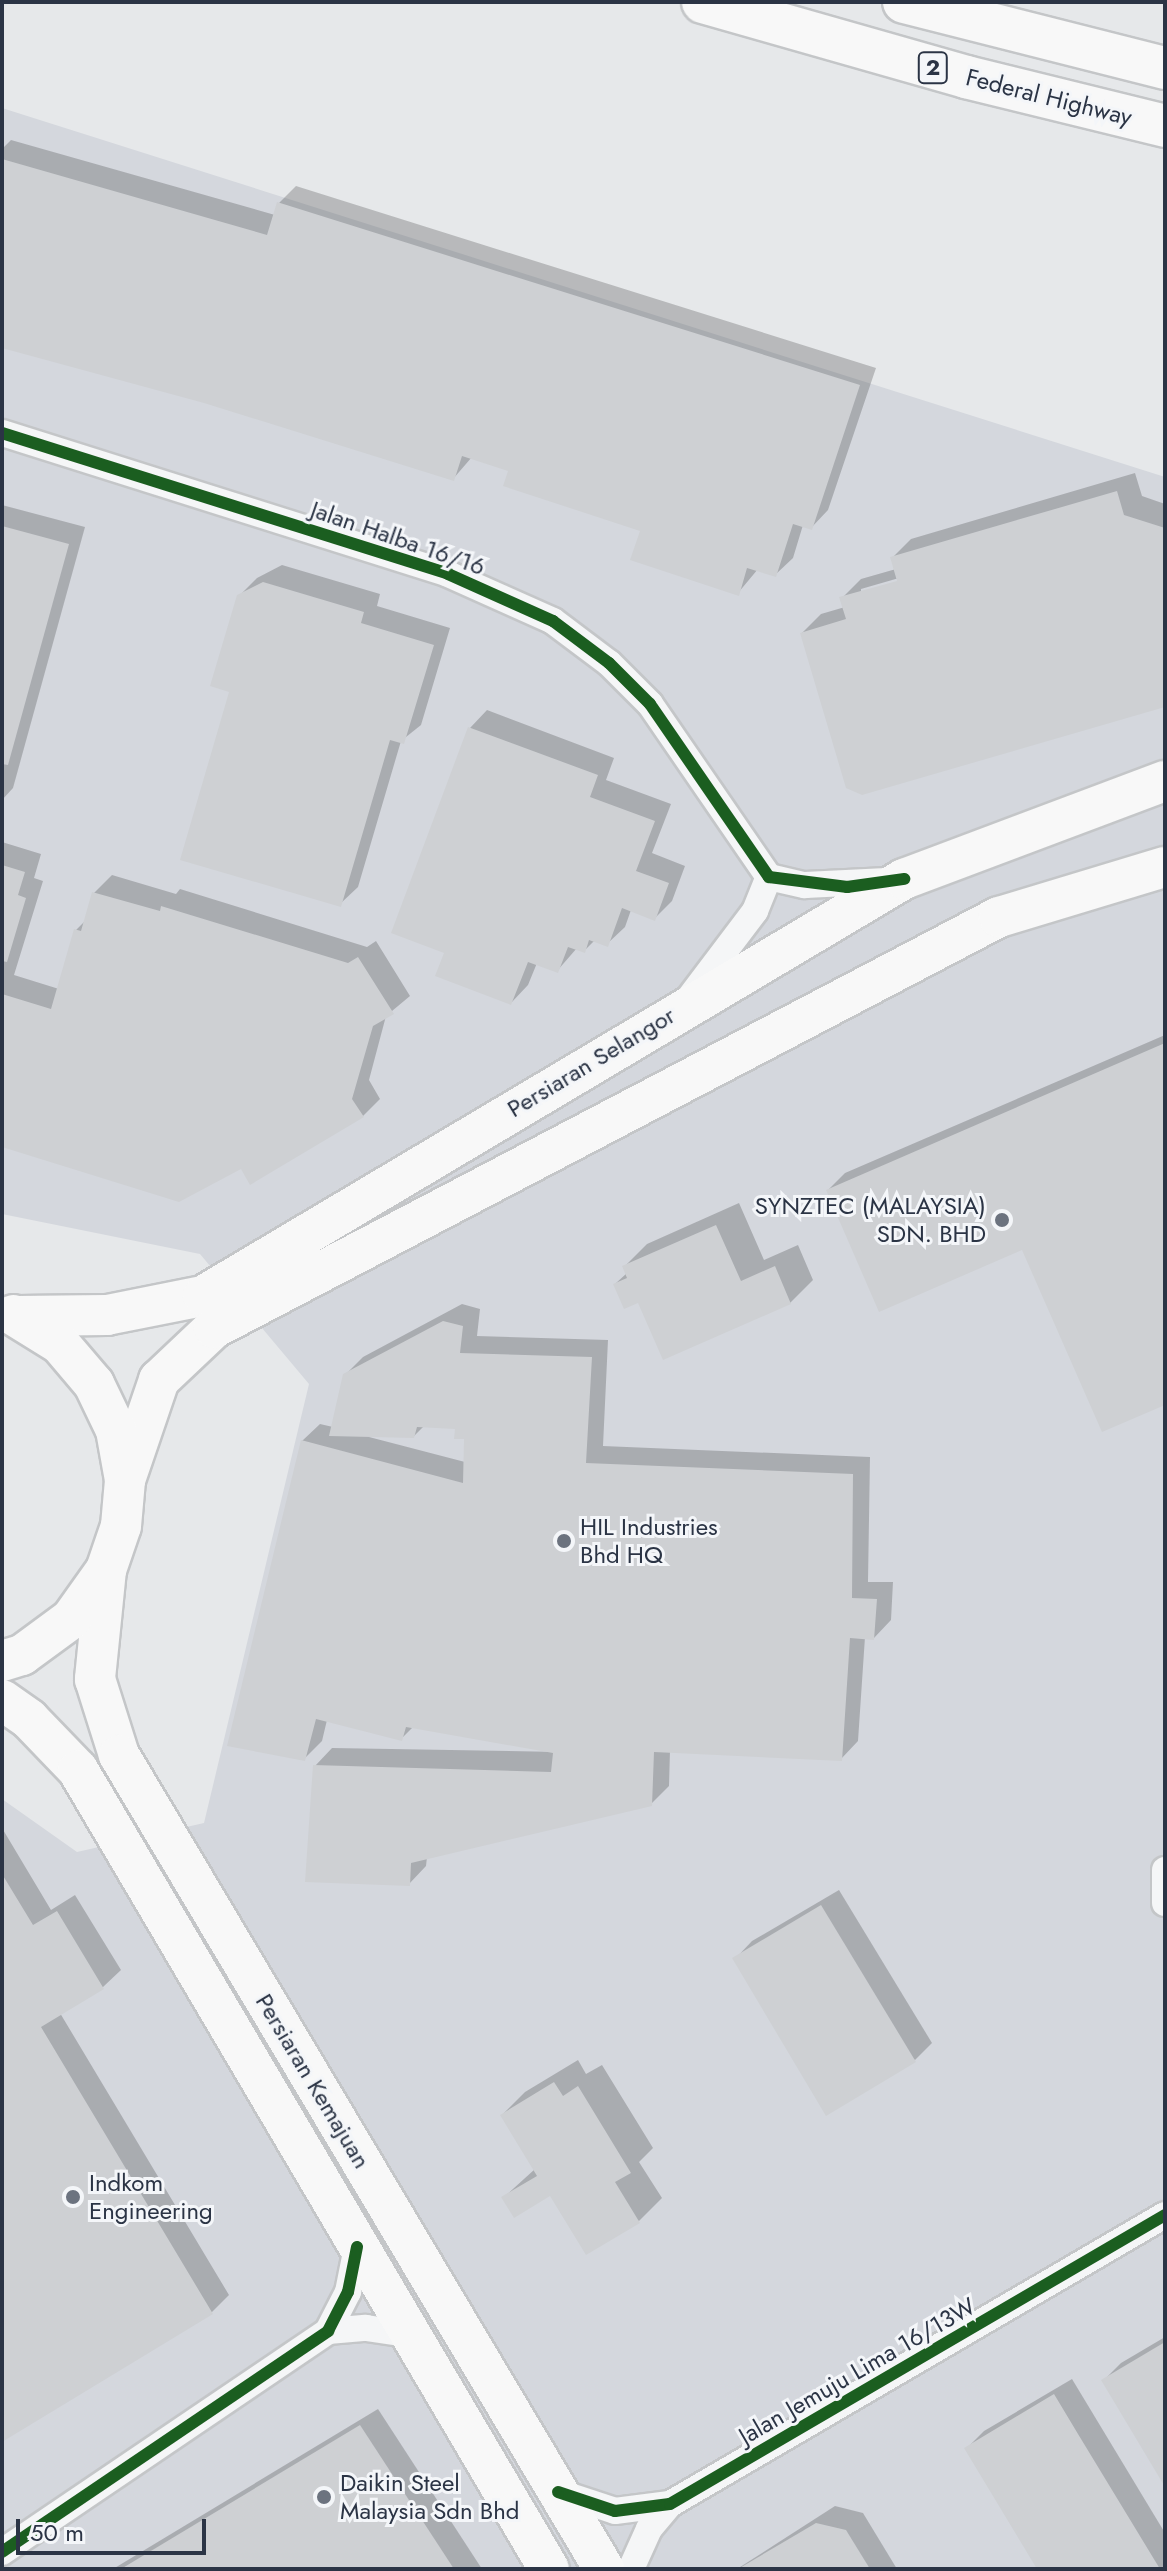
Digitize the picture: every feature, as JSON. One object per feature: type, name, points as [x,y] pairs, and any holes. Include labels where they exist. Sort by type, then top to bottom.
[{"type":"highway","name":"Federal Highway","points":[[703,2],[966,77],[1165,126]]},
{"type":"highway","name":"2","points":[[904,2],[1165,68]]},
{"type":"main road","name":"Persiaran Selangor","points":[[10,1313],[107,1315],[203,1296],[682,1007],[904,879],[1165,781]]},
{"type":"main road","points":[[2,1661],[22,1655],[71,1619],[106,1570],[121,1526],[125,1480],[159,1380],[214,1328],[999,917],[1165,867]]},
{"type":"main road","points":[[10,1313],[60,1344],[94,1384],[116,1430],[125,1480]]},
{"type":"main road","name":"Persiaran Kemajuan","points":[[106,1570],[95,1679],[119,1755],[604,2569]]},
{"type":"main road","name":"Persiaran Kemajuan","points":[[2,1700],[78,1770],[407,2334],[549,2569]]},
{"type":"street","name":"Jalan Halba 16/16","points":[[2,433],[448,574],[553,621],[609,663],[650,704],[769,877]]},
{"type":"street","points":[[682,1007],[739,936],[769,877],[847,887],[904,879]]},
{"type":"street","points":[[1165,1870],[1165,1903]]},
{"type":"street","name":"Jalan Jemuju Lima 16/13W","points":[[631,2569],[649,2529],[670,2504],[1165,2215]]},
{"type":"street","points":[[2,2552],[328,2331],[348,2292],[357,2247]]},
{"type":"street","points":[[328,2331],[366,2328],[407,2334]]},
{"type":"street","name":"Jalan Jemuju Lima 16/13W","points":[[558,2492],[615,2511],[670,2504]]},
{"type":"shaded area","points":[[2,108],[1165,477],[1165,2569],[2,2569],[2,1799],[77,1852],[204,1823],[309,1384],[200,1254],[2,1214]]},
{"type":"building","points":[[2,159],[267,235],[277,202],[860,385],[812,530],[793,524],[776,577],[747,568],[739,596],[630,560],[640,531],[503,486],[508,471],[462,456],[454,481],[204,403],[2,348]]},
{"type":"building","points":[[1117,491],[1124,515],[1165,528],[1165,707],[862,795],[846,788],[800,633],[846,619],[839,597],[897,581],[890,557]]},
{"type":"building","points":[[2,526],[69,544],[8,765],[2,764]]},
{"type":"building","points":[[263,582],[364,612],[361,623],[434,645],[404,744],[390,740],[341,907],[180,860],[229,692],[210,686],[237,595]]},
{"type":"building","points":[[468,727],[598,775],[590,797],[655,821],[636,871],[669,883],[655,921],[622,908],[608,947],[589,940],[585,953],[568,947],[558,973],[528,962],[511,1005],[435,976],[444,953],[391,933]]},
{"type":"building","points":[[2,865],[25,872],[18,895],[26,898],[7,962],[2,961]]},
{"type":"building","points":[[92,892],[160,911],[161,906],[348,963],[358,957],[394,1014],[373,1026],[352,1099],[364,1117],[250,1185],[241,1169],[179,1202],[2,1147],[2,994],[51,1009],[74,929],[81,931]]},
{"type":"building","name":"SYNZTEC (MALAYSIA) SDN. BHD","points":[[1165,1043],[1165,1405],[1102,1432],[1022,1250],[879,1312],[826,1190]]},
{"type":"building","points":[[716,1225],[741,1281],[775,1266],[791,1304],[663,1360],[638,1303],[624,1309],[613,1284],[627,1278],[622,1266]]},
{"type":"building","name":"HIL Industries Bhd HQ","points":[[443,1321],[463,1326],[460,1353],[592,1357],[586,1463],[853,1474],[852,1598],[877,1599],[874,1640],[850,1638],[842,1761],[654,1752],[652,1806],[411,1863],[410,1886],[305,1882],[313,1765],[551,1772],[553,1753],[406,1727],[402,1741],[316,1719],[305,1761],[227,1746],[301,1440],[463,1483],[464,1439],[454,1439],[455,1429],[417,1427],[414,1438],[329,1436],[343,1374]]},
{"type":"building","name":"Indkom Engineering","points":[[2,1874],[33,1925],[57,1911],[104,1989],[41,2027],[213,2314],[2,2442]]},
{"type":"building","points":[[821,1905],[916,2062],[826,2116],[732,1958]]},
{"type":"building","points":[[554,2082],[563,2096],[578,2086],[631,2173],[615,2182],[640,2223],[586,2255],[550,2196],[514,2218],[501,2197],[537,2176],[500,2115]]},
{"type":"building","points":[[1165,2342],[1165,2487],[1101,2380]]},
{"type":"building","points":[[1054,2394],[1160,2569],[1037,2569],[964,2448]]},
{"type":"building","name":"Daikin Steel Malaysia Sdn Bhd","points":[[360,2425],[454,2569],[121,2569]]},
{"type":"building","points":[[816,2523],[846,2530],[870,2569],[738,2569]]},
{"type":"cycle path","points":[[2,433],[448,574],[553,621],[609,663],[650,704],[769,877],[847,887],[904,879]]},
{"type":"cycle path","points":[[558,2492],[615,2511],[670,2504],[1165,2215]]},
{"type":"cycle path","points":[[2,2552],[328,2331],[348,2292],[357,2247]]},
{"type":"place","name":"SYNZTEC (MALAYSIA) SDN. BHD","points":[[1002,1220]]},
{"type":"place","name":"HIL Industries Bhd HQ","points":[[564,1541]]},
{"type":"place","name":"Indkom Engineering","points":[[73,2197]]},
{"type":"place","name":"Daikin Steel Malaysia Sdn Bhd","points":[[324,2497]]}]
